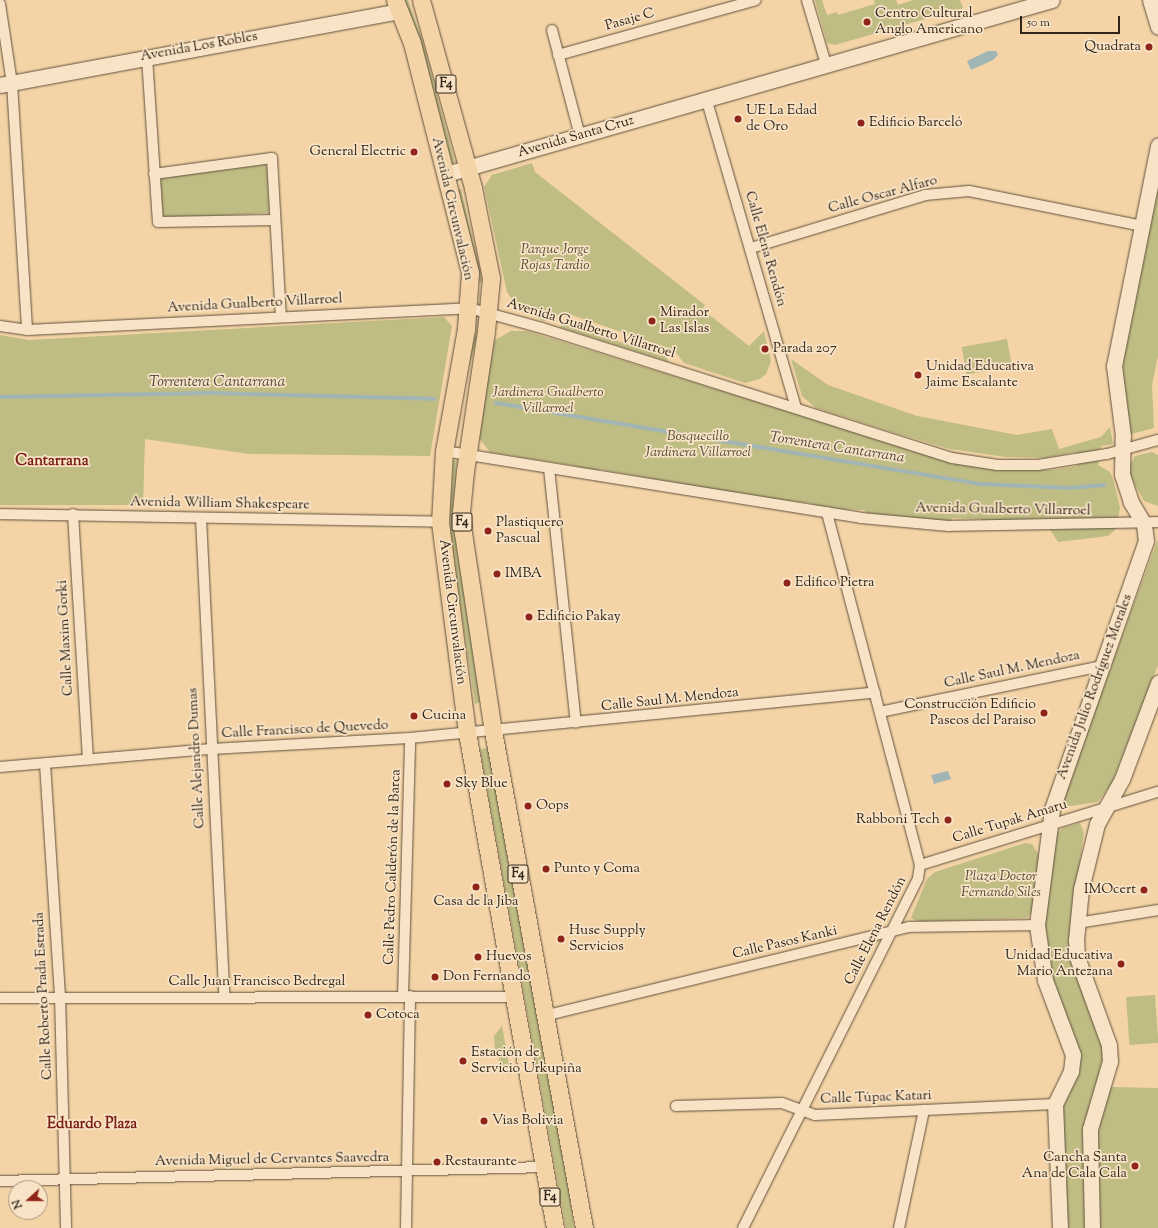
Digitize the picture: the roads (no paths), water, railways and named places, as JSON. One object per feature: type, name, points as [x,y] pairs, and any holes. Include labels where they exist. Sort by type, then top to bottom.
[{"type":"highway","name":"Avenida Circunvalación","points":[[421,0],[468,168],[491,278],[489,313],[461,512],[463,533],[493,731],[584,1228]]},
{"type":"highway","name":"Avenida Circunvalación","points":[[396,5],[412,43],[470,273],[469,308],[444,451],[440,522],[467,732],[546,1167],[555,1228]]},
{"type":"main road","name":"Avenida Santa Cruz","points":[[446,174],[706,98],[1052,0]]},
{"type":"main road","points":[[1150,0],[1158,27]]},
{"type":"main road","name":"Avenida Los Robles","points":[[6,84],[146,57],[396,5]]},
{"type":"main road","name":"Avenida Julio Rodríguez Morales","points":[[1060,1228],[1055,1104],[1069,1076],[1073,1055],[1045,980],[1037,925],[1049,825],[1057,791],[1138,571],[1151,523],[1125,486],[1124,450],[1114,366],[1158,146]]},
{"type":"main road","points":[[1092,1228],[1090,1129],[1105,1083],[1109,1050],[1077,957],[1081,889],[1093,835],[1122,779],[1158,683]]},
{"type":"street","name":"Pasaje C","points":[[558,55],[756,0]]},
{"type":"street","points":[[807,0],[826,64]]},
{"type":"street","points":[[0,4],[27,330]]},
{"type":"street","points":[[552,30],[580,136]]},
{"type":"street","points":[[146,57],[158,222],[274,220]]},
{"type":"street","name":"Calle Elena Rendón","points":[[706,98],[751,248],[796,408]]},
{"type":"street","points":[[154,174],[272,158],[274,220],[281,317]]},
{"type":"street","name":"Calle Oscar Alfaro","points":[[751,248],[925,195],[969,191],[1142,226]]},
{"type":"street","name":"Avenida Gualberto Villarroel","points":[[0,326],[27,330],[469,308],[796,408],[952,458],[997,465],[1038,465],[1124,450],[1158,440]]},
{"type":"street","name":"Avenida Gualberto Villarroel","points":[[444,451],[827,512],[949,526],[1151,523]]},
{"type":"street","points":[[549,468],[576,723]]},
{"type":"street","name":"Calle Elena Rendón","points":[[743,1228],[800,1110],[918,878],[920,865],[827,512]]},
{"type":"street","name":"Avenida William Shakespeare","points":[[0,514],[73,514],[201,518],[440,522]]},
{"type":"street","name":"Calle Maxim Gorki","points":[[73,514],[88,760]]},
{"type":"street","name":"Calle Alejandro Dumas","points":[[201,518],[224,996]]},
{"type":"street","name":"Calle Saul M. Mendoza","points":[[880,712],[1102,666]]},
{"type":"street","name":"Calle Saul M. Mendoza","points":[[467,732],[576,723],[875,692]]},
{"type":"street","name":"Calle Francisco de Quevedo","points":[[0,767],[211,749],[410,738],[467,732]]},
{"type":"street","name":"Calle Pedro Calderón de la Barca","points":[[406,1228],[408,1171],[406,996],[410,738]]},
{"type":"street","name":"Calle Roberto Prada Estrada","points":[[45,764],[60,996],[66,1228]]},
{"type":"street","name":"Calle Tupak Amaru","points":[[920,865],[1108,806],[1158,792]]},
{"type":"street","points":[[1078,923],[1158,910]]},
{"type":"street","name":"Calle Pasos Kanki","points":[[544,1016],[909,927],[1037,925]]},
{"type":"street","name":"Calle Juan Francisco Bedregal","points":[[0,998],[60,996],[515,997]]},
{"type":"street","name":"Calle Túpac Katari","points":[[676,1106],[782,1103],[815,1115],[1055,1104]]},
{"type":"street","points":[[899,1228],[924,1110]]},
{"type":"street","name":"Avenida Miguel de Cervantes Saavedra","points":[[0,1180],[546,1167]]},
{"type":"waterway","name":"Torrentera Cantarrana","points":[[0,397],[211,393],[434,399]]},
{"type":"waterway","name":"Torrentera Cantarrana","points":[[496,403],[982,484],[1069,488],[1104,485]]},
{"type":"place","name":"Centro Cultural Anglo Americano","points":[[867,22]]},
{"type":"place","name":"Quadrata","points":[[1149,47]]},
{"type":"place","name":"UE La Edad de Oro","points":[[738,119]]},
{"type":"place","name":"Edificio Barceló","points":[[861,123]]},
{"type":"place","name":"General Electric","points":[[414,152]]},
{"type":"place","name":"Mirador Las Islas","points":[[652,321]]},
{"type":"place","name":"Parada 207","points":[[765,349]]},
{"type":"place","name":"Unidad Educativa Jaime Escalante","points":[[918,375]]},
{"type":"place","name":"Plastiquero Pascual","points":[[488,531]]},
{"type":"place","name":"IMBA","points":[[497,574]]},
{"type":"place","name":"Edifico Pietra","points":[[787,583]]},
{"type":"place","name":"Edificio Pakay","points":[[529,617]]},
{"type":"place","name":"Construcción Edificio Paseos del Paraiso","points":[[1044,713]]},
{"type":"place","name":"Cucina","points":[[414,716]]},
{"type":"place","name":"Sky Blue","points":[[447,784]]},
{"type":"place","name":"Oops","points":[[528,806]]},
{"type":"place","name":"Rabboni Tech","points":[[948,820]]},
{"type":"place","name":"Punto y Coma","points":[[546,869]]},
{"type":"place","name":"Casa de la Jiba","points":[[476,887]]},
{"type":"place","name":"IMOcert","points":[[1144,890]]},
{"type":"place","name":"Huse Supply Servicios","points":[[561,939]]},
{"type":"place","name":"Huevos","points":[[478,957]]},
{"type":"place","name":"Unidad Educativa Mario Antezana","points":[[1121,964]]},
{"type":"place","name":"Don Fernando","points":[[435,977]]},
{"type":"place","name":"Cotoca","points":[[368,1015]]},
{"type":"place","name":"Estación de Servicio Urkupiña","points":[[463,1061]]},
{"type":"place","name":"Vias Bolivia","points":[[484,1121]]},
{"type":"place","name":"Restaurante","points":[[437,1162]]},
{"type":"place","name":"Cancha Santa Ana de Cala Cala","points":[[1135,1166]]},
{"type":"district","name":"Cantarrana","points":[[52,462]]},
{"type":"district","name":"Eduardo Plaza","points":[[92,1125]]},
{"type":"park label","name":"Parque Jorge Rojas Tardio","points":[[555,258]]},
{"type":"park label","name":"Jardinera Gualberto Villarroel","points":[[548,402]]},
{"type":"park label","name":"Bosquecillo Jardinera Villarroel","points":[[698,446]]},
{"type":"park label","name":"Plaza Doctor Fernando Siles","points":[[1001,886]]}]
